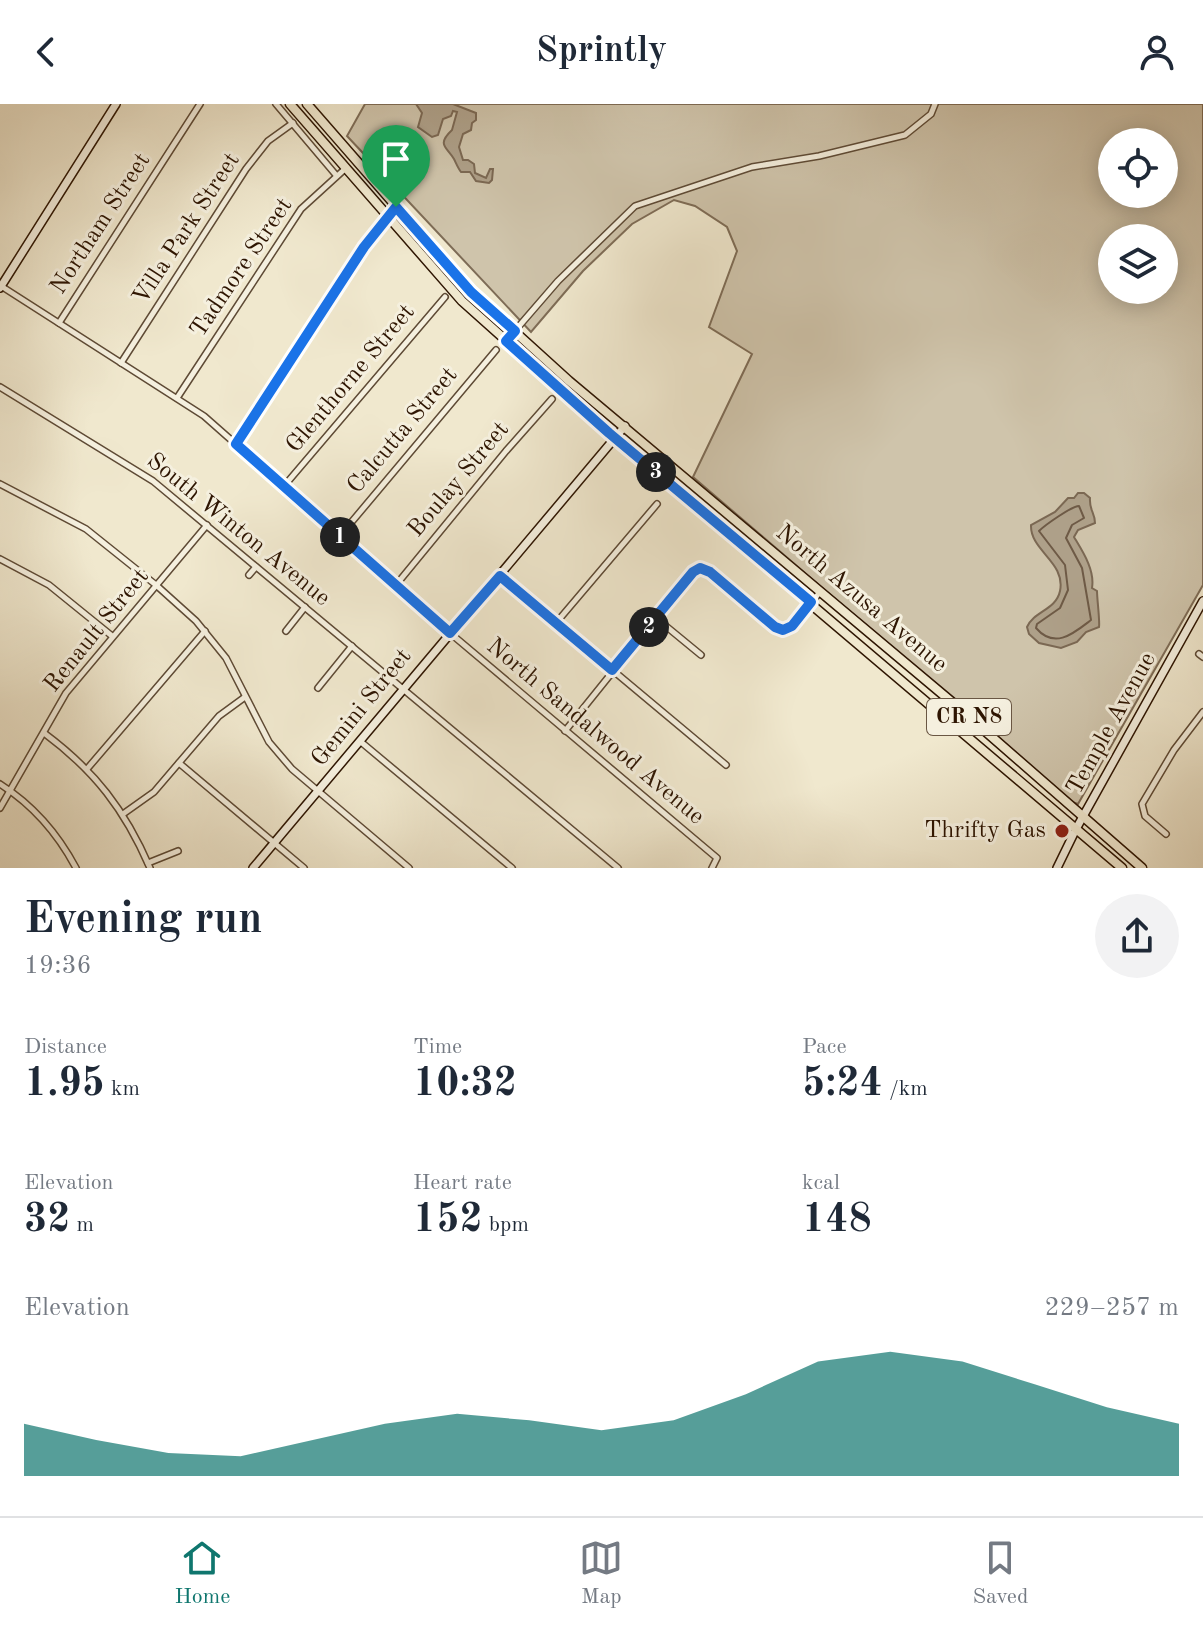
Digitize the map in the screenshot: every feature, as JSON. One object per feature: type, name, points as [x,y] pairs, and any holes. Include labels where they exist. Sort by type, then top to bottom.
[{"type":"main road","name":"CR N8","points":[[290,104],[462,301],[615,438]]},
{"type":"main road","name":"CR N8","points":[[307,104],[471,292],[569,381],[625,426]]},
{"type":"main road","name":"North Azusa Avenue","points":[[625,426],[953,703],[1142,868]]},
{"type":"main road","name":"North Azusa Avenue","points":[[615,438],[1122,868]]},
{"type":"main road","points":[[653,470],[673,478],[684,476]]},
{"type":"street","points":[[0,287],[116,104]]},
{"type":"street","name":"Northam Street","points":[[59,323],[200,104]]},
{"type":"street","points":[[276,104],[336,175]]},
{"type":"street","points":[[506,341],[558,281],[635,206],[752,167],[819,156],[905,135],[931,114],[935,104]]},
{"type":"street","name":"Villa Park Street","points":[[121,363],[246,169],[268,141],[293,123]]},
{"type":"street","name":"Tadmore Street","points":[[177,398],[301,209],[346,168]]},
{"type":"street","points":[[236,444],[364,247],[396,207]]},
{"type":"street","name":"North Sandalwood Avenue","points":[[0,287],[204,416],[450,633],[717,858],[712,868]]},
{"type":"street","name":"Glenthorne Street","points":[[285,485],[445,297]]},
{"type":"street","name":"Calcutta Street","points":[[339,537],[496,350]]},
{"type":"street","name":"South Winton Avenue","points":[[0,387],[153,481],[618,868]]},
{"type":"street","name":"Boulay Street","points":[[396,586],[552,399]]},
{"type":"street","name":"Gemini Street","points":[[253,868],[625,426]]},
{"type":"street","points":[[0,484],[86,529],[156,585],[205,631],[226,658],[269,742],[292,769],[409,868]]},
{"type":"street","points":[[556,623],[657,504]]},
{"type":"street","name":"Renault Street","points":[[0,808],[66,693],[207,525]]},
{"type":"street","points":[[0,559],[49,585],[112,636]]},
{"type":"street","points":[[249,575],[256,567]]},
{"type":"street","points":[[565,731],[693,572],[700,568],[710,572],[775,627],[783,630],[792,626],[820,591]]},
{"type":"street","points":[[500,576],[726,765]]},
{"type":"street","name":"Temple Avenue","points":[[1057,868],[1203,601]]},
{"type":"street","points":[[286,631],[305,607]]},
{"type":"street","points":[[656,618],[701,655]]},
{"type":"street","points":[[87,769],[205,631]]},
{"type":"street","points":[[318,688],[352,646]]},
{"type":"street","points":[[123,814],[154,792],[219,716],[245,697]]},
{"type":"street","points":[[1166,834],[1145,816],[1142,804],[1174,750],[1203,712]]},
{"type":"street","points":[[44,733],[87,769],[123,814],[149,866],[178,851]]},
{"type":"street","points":[[361,742],[512,868]]},
{"type":"street","points":[[179,763],[304,868]]},
{"type":"street","points":[[0,784],[12,791],[54,832],[76,868]]},
{"type":"shaded area","points":[[365,104],[1203,104],[1203,585],[1078,804],[693,477],[752,354],[709,327],[737,251],[727,227],[695,206],[674,200],[632,224],[583,271],[531,332],[347,136]]},
{"type":"water","points":[[416,104],[453,104],[476,113],[471,130],[463,134],[459,147],[463,160],[474,164],[475,173],[486,178],[493,169],[489,183],[476,181],[470,172],[461,172],[444,146],[457,112],[453,111],[451,116],[443,119],[438,135],[432,137],[418,127],[422,113]]},
{"type":"water","points":[[1078,493],[1090,498],[1095,520],[1095,523],[1078,530],[1074,537],[1090,568],[1092,588],[1097,591],[1099,627],[1086,632],[1077,642],[1061,648],[1039,643],[1029,634],[1027,627],[1054,602],[1060,591],[1058,572],[1036,542],[1031,525],[1055,512],[1068,498],[1074,498]]},
{"type":"place","name":"Thrifty Gas","points":[[1062,831]]},
{"type":"route","points":[[396,207],[471,292],[515,331],[506,341],[609,433],[811,602],[792,626],[783,630],[775,627],[710,572],[700,568],[693,572],[612,670],[500,576],[450,633],[236,444],[364,247],[396,207]]}]
